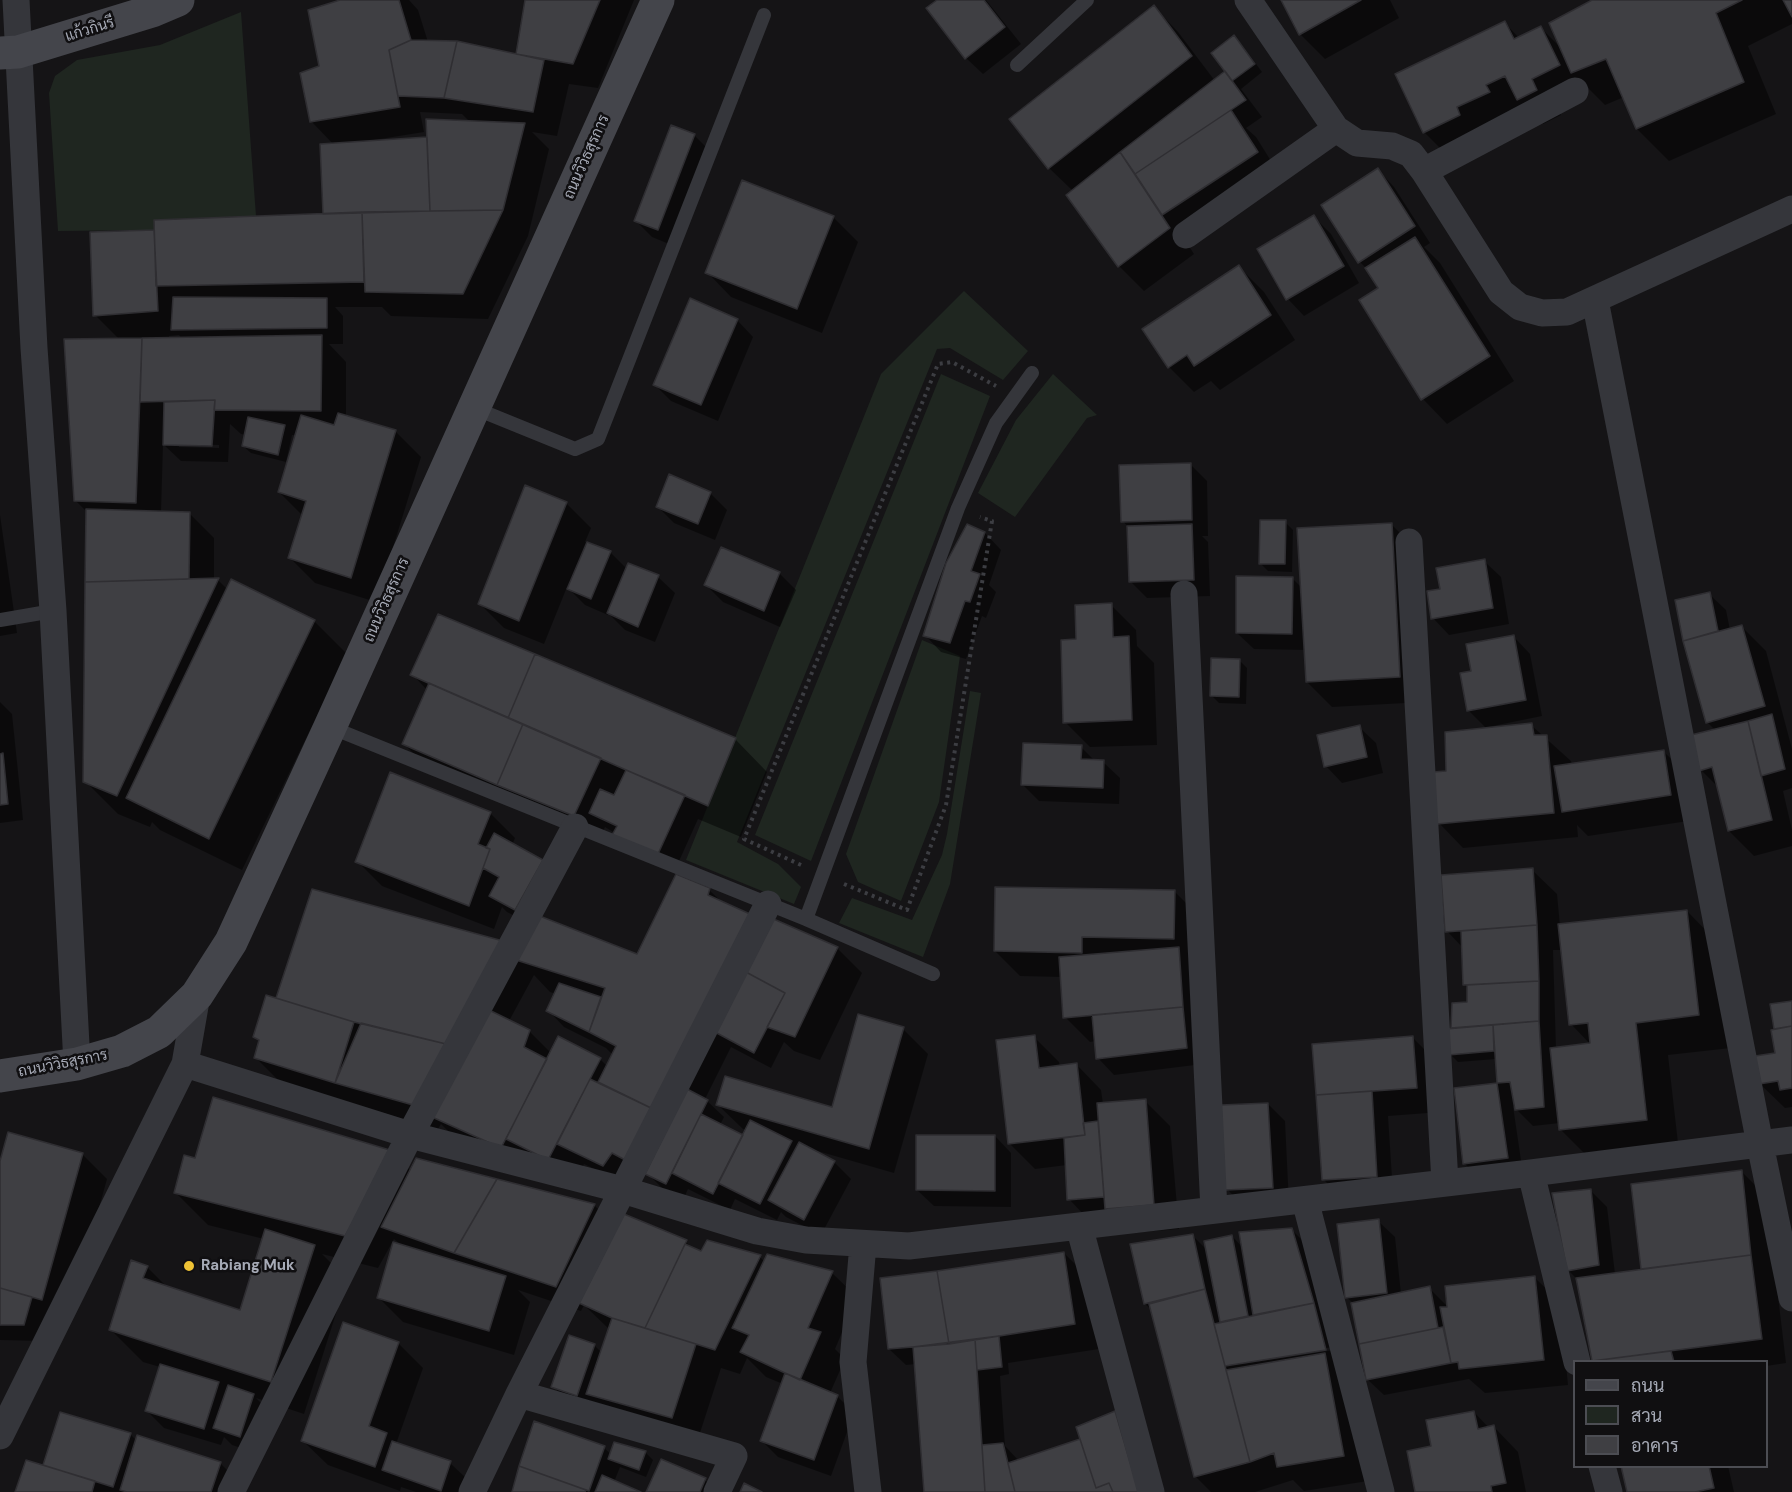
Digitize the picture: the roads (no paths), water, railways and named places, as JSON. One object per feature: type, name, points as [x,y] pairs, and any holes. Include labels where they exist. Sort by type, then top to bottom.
[{"type":"main road","name":"แก้วกินรี","points":[[9,52],[152,11],[178,0]]},
{"type":"main road","name":"ถนนวิวิธสุรการ","points":[[0,1076],[77,1064],[122,1052],[159,1032],[197,995],[231,942],[658,0]]},
{"type":"street","points":[[16,0],[9,52],[34,336],[53,610],[77,1064]]},
{"type":"street","points":[[1248,0],[1335,129],[1358,143],[1392,146],[1411,154],[1501,292],[1520,307],[1542,313],[1567,312],[1792,209]]},
{"type":"street","points":[[1424,171],[1575,91]]},
{"type":"street","points":[[1186,235],[1335,129]]},
{"type":"street","points":[[1595,300],[1792,1298]]},
{"type":"street","points":[[1409,542],[1445,1183]]},
{"type":"street","points":[[1184,594],[1214,1210]]},
{"type":"street","points":[[231,1492],[410,1135],[575,827]]},
{"type":"street","points":[[472,1492],[519,1394],[768,904]]},
{"type":"street","points":[[0,1436],[185,1064],[197,995]]},
{"type":"street","points":[[185,1064],[410,1135],[623,1190],[757,1231],[806,1240],[862,1244],[909,1246],[1792,1140]]},
{"type":"street","points":[[1531,1173],[1577,1360]]},
{"type":"street","points":[[1305,1200],[1381,1492]]},
{"type":"street","points":[[1079,1226],[1151,1492]]},
{"type":"street","points":[[862,1244],[853,1362],[868,1492]]},
{"type":"street","points":[[519,1394],[734,1456],[717,1492]]},
{"type":"street","points":[[1602,1468],[1609,1492]]},
{"type":"lane","points":[[1017,65],[1087,0]]},
{"type":"lane","points":[[474,408],[575,449],[598,439],[764,15]]},
{"type":"lane","points":[[806,919],[958,508],[996,423],[1032,373]]},
{"type":"lane","points":[[0,620],[53,610]]},
{"type":"lane","points":[[330,727],[806,919],[933,974]]},
{"type":"place","name":"Rabiang Muk","points":[[189,1266]]}]
